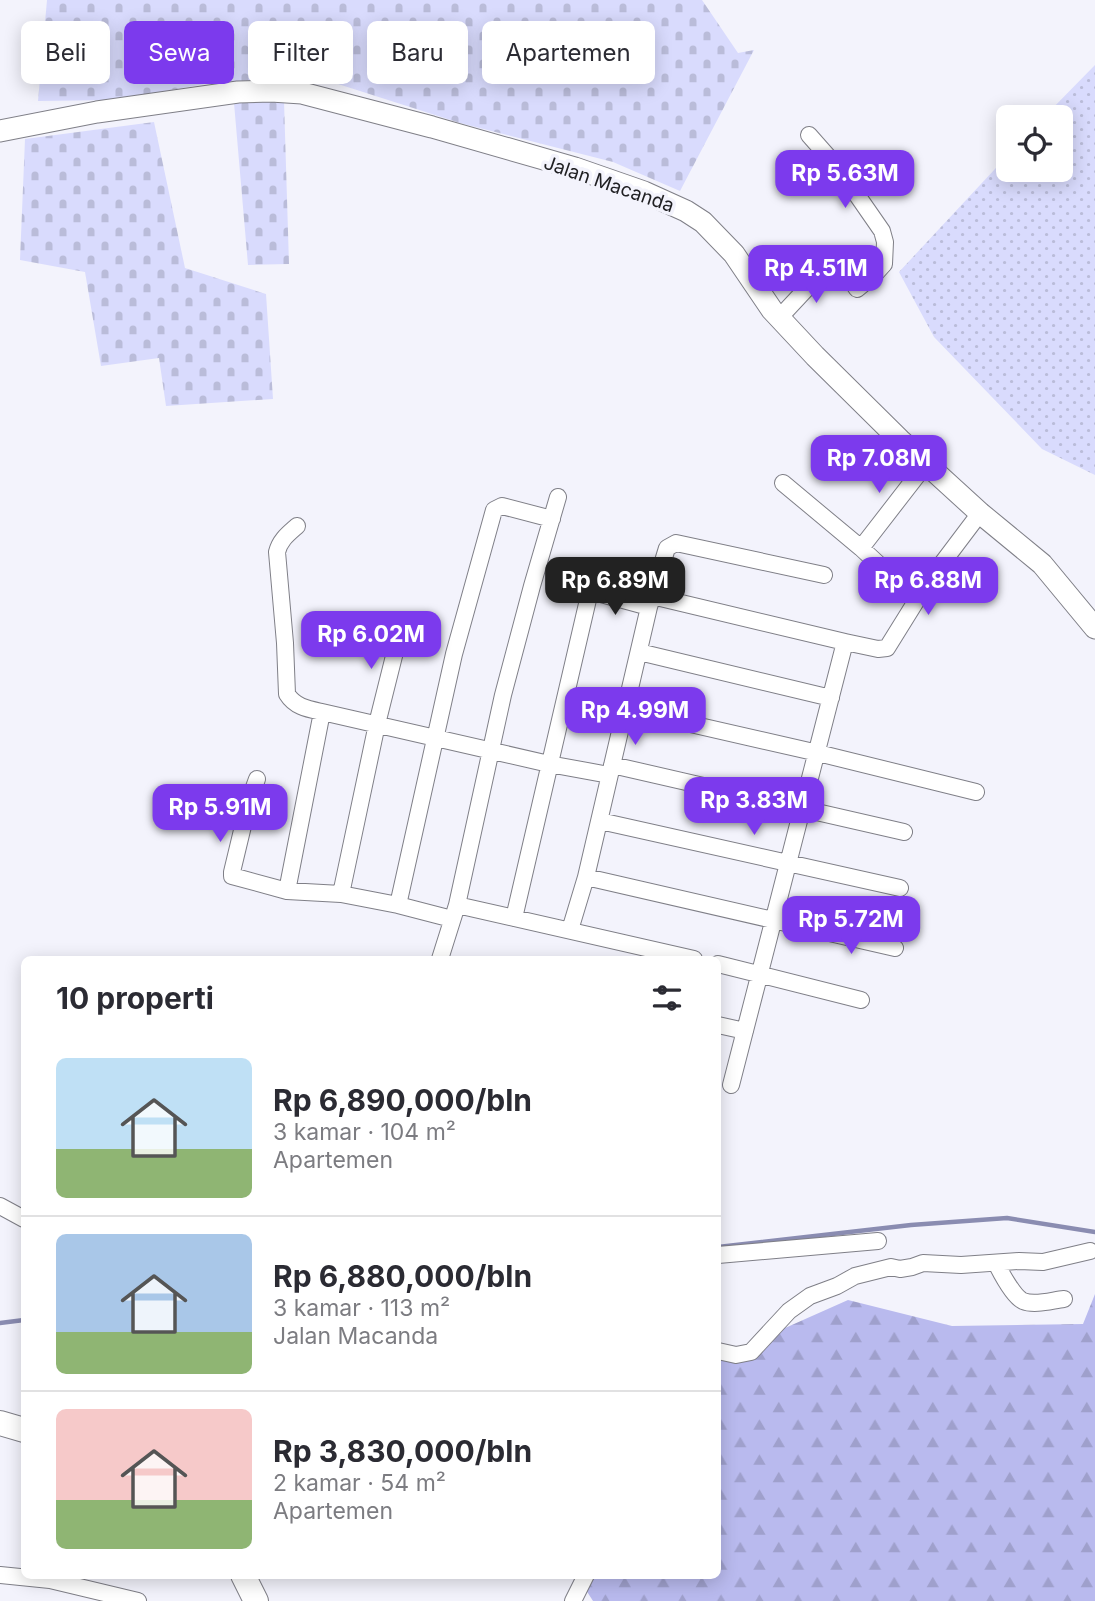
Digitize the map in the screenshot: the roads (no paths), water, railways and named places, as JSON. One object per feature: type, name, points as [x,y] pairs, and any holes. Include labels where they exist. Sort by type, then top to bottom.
[{"type":"main road","points":[[0,1423],[21,1429]]},
{"type":"main road","points":[[245,1579],[256,1601]]},
{"type":"street","name":"Jalan Macanda","points":[[0,131],[97,112],[238,92],[302,93],[575,168],[644,192],[686,211],[703,222],[734,254],[779,318],[797,338],[926,464],[1042,564],[1095,628]]},
{"type":"street","points":[[779,318],[822,272],[844,270],[857,289],[884,264],[885,242],[882,232],[839,169],[809,135]]},
{"type":"street","points":[[861,548],[926,464]]},
{"type":"street","points":[[783,483],[912,595]]},
{"type":"street","points":[[441,956],[455,912],[503,695],[558,497]]},
{"type":"street","points":[[398,905],[454,654],[494,510],[502,506],[552,519]]},
{"type":"street","points":[[514,918],[590,591],[878,649],[887,648],[928,582],[981,513]]},
{"type":"street","points":[[297,526],[279,544],[277,552],[287,694],[297,705],[549,764],[611,770],[803,808],[904,832]]},
{"type":"street","points":[[570,930],[586,877],[665,551],[676,543],[824,575]]},
{"type":"street","points":[[341,894],[377,724],[401,628]]},
{"type":"street","points":[[731,1085],[845,642]]},
{"type":"street","points":[[639,652],[831,698]]},
{"type":"street","points":[[625,709],[818,752],[976,792]]},
{"type":"street","points":[[287,891],[322,712]]},
{"type":"street","points":[[257,779],[249,801],[232,875],[235,878],[287,891],[341,894],[398,905],[514,918],[681,956]]},
{"type":"street","points":[[600,821],[900,888]]},
{"type":"street","points":[[586,877],[895,948]]},
{"type":"street","points":[[721,965],[861,1000]]},
{"type":"street","points":[[721,1026],[745,1031]]},
{"type":"street","points":[[0,1206],[21,1217]]},
{"type":"street","points":[[721,1255],[878,1241]]},
{"type":"street","points":[[721,1352],[736,1355],[751,1352],[789,1311],[810,1296],[855,1276],[889,1267],[900,1269],[923,1263],[961,1265],[1043,1262],[1090,1251]]},
{"type":"street","points":[[996,1263],[1020,1299],[1028,1302],[1064,1299]]},
{"type":"street","points":[[0,1575],[21,1577]]},
{"type":"street","points":[[40,1579],[138,1601]]},
{"type":"street","points":[[573,1601],[584,1579]]},
{"type":"waterway","points":[[721,1247],[911,1225],[1007,1218],[1095,1232]]},
{"type":"waterway","points":[[0,1323],[21,1320]]}]
